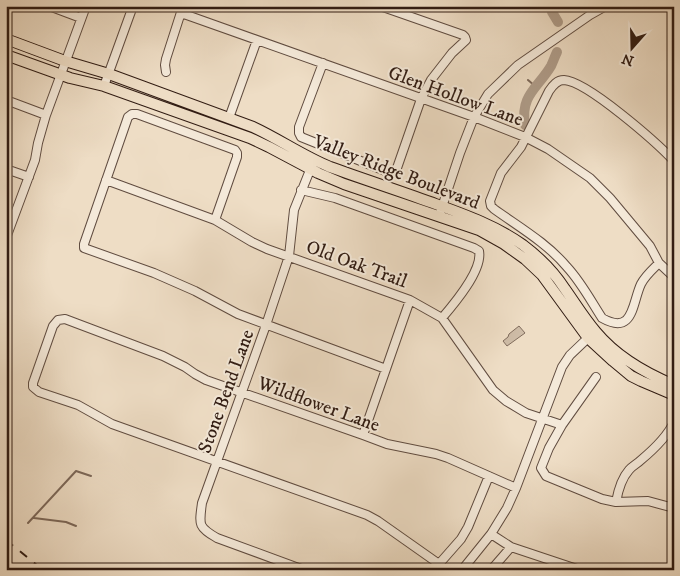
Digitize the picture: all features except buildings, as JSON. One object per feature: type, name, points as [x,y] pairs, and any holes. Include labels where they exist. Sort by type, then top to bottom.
[{"type":"main road","name":"Valley Ridge Boulevard","points":[[6,39],[65,61],[109,74],[253,127],[272,136],[312,165],[344,184],[441,211],[479,230],[504,244],[525,259],[542,275],[612,362],[631,376],[674,395]]},
{"type":"main road","name":"Valley Ridge Boulevard","points":[[6,55],[70,78],[104,86],[250,138],[312,165]]},
{"type":"main road","name":"Valley Ridge Boulevard","points":[[592,335],[630,362],[674,384]]},
{"type":"street","points":[[49,6],[81,18]]},
{"type":"street","points":[[6,238],[35,160],[46,115],[86,6]]},
{"type":"street","points":[[104,86],[133,6]]},
{"type":"street","points":[[323,63],[299,127],[301,137],[388,172],[393,172],[397,168],[421,99],[431,80],[452,53],[465,42],[465,37],[380,6]]},
{"type":"street","points":[[441,211],[460,152],[474,117],[488,94],[518,65],[606,6]]},
{"type":"street","points":[[166,72],[166,59],[182,10]]},
{"type":"street","name":"Glen Hollow Lane","points":[[182,10],[257,40],[474,117],[525,137],[548,149],[590,178],[610,198],[650,246],[659,263],[674,278]]},
{"type":"street","points":[[229,118],[257,40]]},
{"type":"street","points":[[659,263],[641,284],[633,310],[626,320],[617,324],[609,322],[602,318],[567,267],[552,251],[494,209],[491,206],[491,198],[502,173],[521,147],[549,91],[555,83],[563,80],[577,84],[602,99],[638,127],[674,161]]},
{"type":"street","points":[[6,100],[46,115]]},
{"type":"street","points":[[215,220],[237,157],[235,150],[137,114],[132,114],[128,117],[84,248],[154,273],[196,291],[238,314],[386,369]]},
{"type":"street","name":"Stone Bend Lane","points":[[304,570],[217,538],[205,531],[200,520],[202,503],[289,256],[293,217],[301,190],[312,165]]},
{"type":"street","points":[[6,169],[28,177]]},
{"type":"street","name":"Old Oak Trail","points":[[106,180],[215,220],[267,249],[410,300],[442,318],[493,390],[506,401],[526,414],[562,425]]},
{"type":"street","points":[[301,190],[335,198],[479,251],[479,260],[467,286],[442,318]]},
{"type":"street","points":[[363,435],[410,300]]},
{"type":"street","name":"Wildflower Lane","points":[[217,460],[112,424],[78,405],[39,392],[32,387],[53,326],[58,320],[65,319],[163,356],[206,380],[241,393],[387,444],[448,458],[516,488]]},
{"type":"street","points":[[462,570],[491,534],[507,508],[562,367],[570,355],[592,335]]},
{"type":"street","points":[[596,377],[562,425],[541,468],[543,473],[602,500],[616,502],[648,501],[674,508]]},
{"type":"street","points":[[616,502],[621,483],[629,470],[661,441],[674,422]]},
{"type":"street","points":[[217,460],[367,515],[439,564],[461,539],[468,527],[489,476]]},
{"type":"street","points":[[491,534],[511,546],[580,570]]},
{"type":"street","points":[[491,570],[511,546]]},
{"type":"shaded area","points":[[519,326],[525,333],[507,346],[503,341]]},
{"type":"waterway","points":[[552,6],[552,12],[558,22]]},
{"type":"waterway","points":[[525,125],[525,106],[531,92],[546,74],[557,52]]},
{"type":"waterway","points":[[528,80],[535,86]]},
{"type":"waterway","points":[[28,523],[76,471],[91,476]]},
{"type":"waterway","points":[[34,518],[66,522],[76,526]]},
{"type":"railway","points":[[6,540],[43,570]]}]
